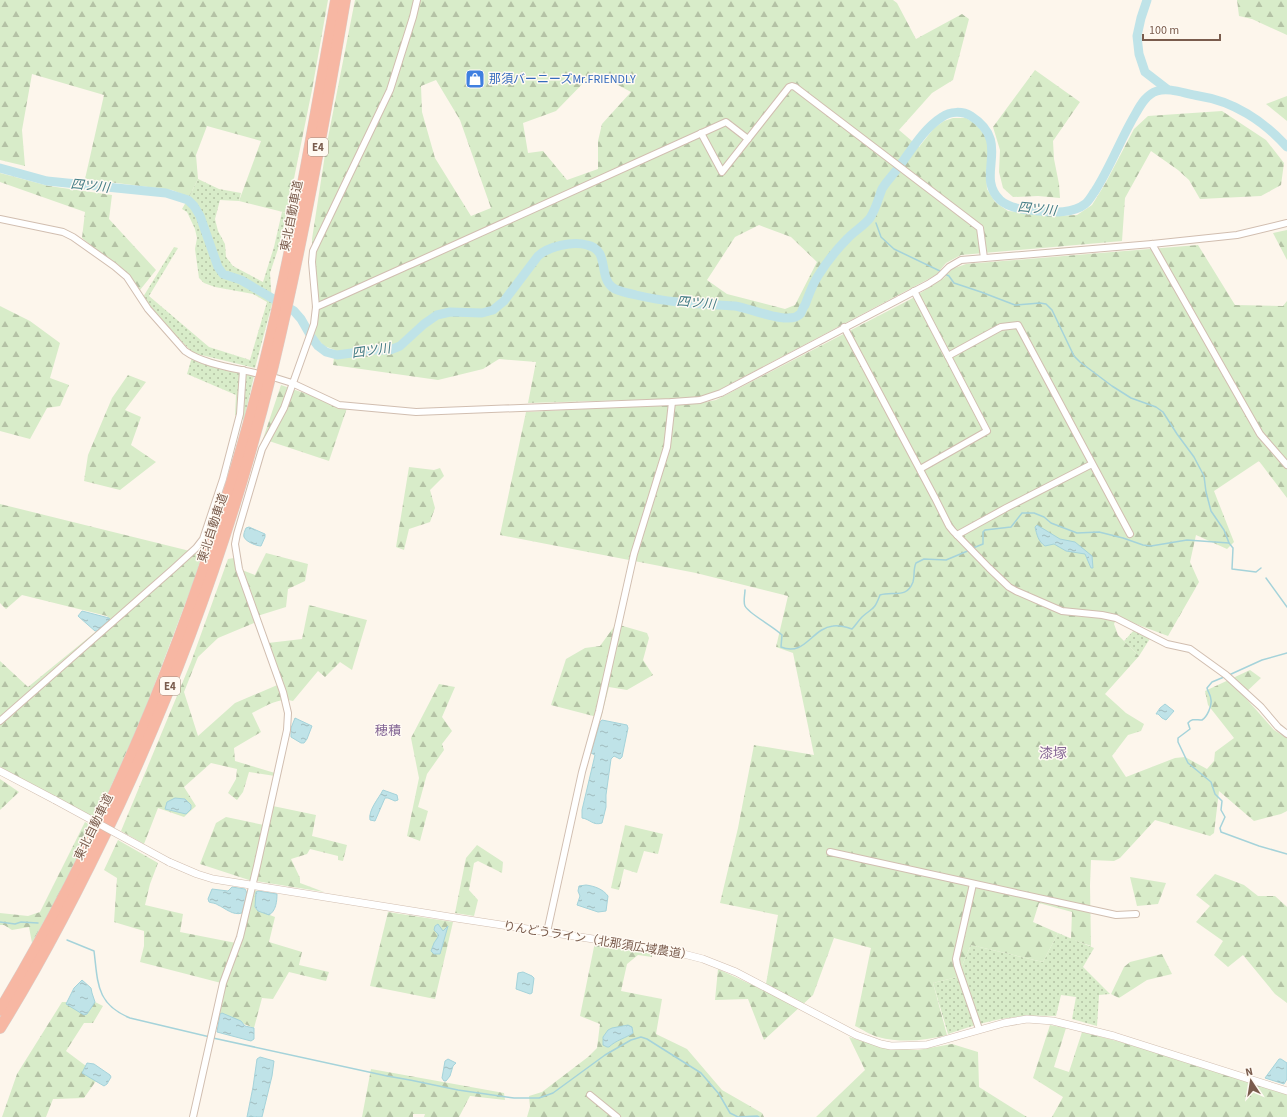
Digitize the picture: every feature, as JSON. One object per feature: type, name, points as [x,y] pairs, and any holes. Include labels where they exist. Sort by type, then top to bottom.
[{"type":"highway","name":"東北自動車道","points":[[285,291],[336,0]]},
{"type":"highway","name":"東北自動車道","points":[[0,1028],[34,971],[76,892],[120,803],[164,702],[202,602],[232,512],[258,423],[285,291],[314,171],[345,0]]},
{"type":"highway","name":"東北自動車道","points":[[0,1010],[26,967],[69,887],[118,787],[156,699],[186,621],[223,510],[279,320]]},
{"type":"street","points":[[193,1117],[223,983],[240,937],[253,885],[287,730],[288,713],[283,692],[240,568],[235,544],[262,449],[284,408],[314,324],[316,306],[312,262],[313,251],[390,90],[413,17],[416,0]]},
{"type":"street","points":[[701,133],[722,172],[789,87],[792,86],[980,228],[984,258]]},
{"type":"street","points":[[316,306],[343,296],[379,278],[726,122],[748,139]]},
{"type":"street","points":[[0,219],[64,232],[73,237],[127,277],[148,309],[185,351],[192,356],[207,361],[255,373]]},
{"type":"street","points":[[276,378],[292,383],[339,405],[416,412],[700,400],[713,397],[914,291],[940,277],[948,267],[961,260],[1152,244],[1236,235],[1287,223]]},
{"type":"street","points":[[1152,244],[1260,434],[1287,465]]},
{"type":"street","points":[[914,291],[987,431],[920,469]]},
{"type":"street","points":[[948,356],[1002,328],[1018,325],[1130,534]]},
{"type":"street","points":[[844,327],[949,526],[1009,587],[1062,611],[1102,614],[1116,618],[1167,644],[1190,649],[1226,675],[1261,707],[1278,727],[1287,734]]},
{"type":"street","points":[[0,721],[196,548],[203,539],[223,480],[240,414],[243,370]]},
{"type":"street","points":[[547,932],[582,772],[599,710],[634,554],[667,447],[672,402]]},
{"type":"street","points":[[957,535],[1092,464]]},
{"type":"street","name":"りんどうライン（北那須広域農道）","points":[[0,771],[179,868],[207,877],[547,932],[672,950],[703,959],[736,972],[856,1035],[891,1046],[926,1045],[964,1035],[979,1029],[1027,1019],[1052,1020],[1114,1036],[1287,1091]]},
{"type":"street","points":[[830,852],[1116,916],[1136,914]]},
{"type":"street","points":[[973,884],[956,959],[956,965],[979,1029]]},
{"type":"street","points":[[590,1095],[617,1117]]},
{"type":"green space","points":[[0,0],[328,0],[312,90],[287,213],[239,201],[261,141],[207,126],[196,155],[198,179],[189,197],[172,190],[85,179],[104,95],[32,74],[22,130],[25,166],[0,160]]},
{"type":"green space","points":[[355,0],[893,0],[897,3],[916,39],[962,14],[969,19],[953,80],[932,93],[899,130],[919,147],[934,128],[944,121],[953,118],[966,118],[976,124],[986,137],[990,153],[986,171],[987,189],[995,202],[1008,211],[1057,216],[1077,215],[1092,205],[1105,184],[1134,129],[1148,116],[1222,111],[1266,140],[1284,163],[1281,185],[1261,196],[1200,199],[1189,180],[1178,170],[1151,151],[1125,198],[1122,241],[961,255],[946,263],[936,275],[717,391],[698,398],[528,403],[536,362],[499,359],[483,369],[438,380],[333,365],[335,350],[324,346],[315,336],[312,239],[326,148]],"holes":[[[594,72],[631,92],[602,124],[598,141],[598,169],[567,180],[543,151],[528,153],[523,123],[556,111]],[[436,80],[460,120],[491,208],[471,216],[435,158],[422,112],[421,86]],[[759,225],[791,237],[817,262],[795,305],[785,309],[727,294],[707,280],[735,237]]]},
{"type":"green space","points":[[1237,0],[1287,0],[1287,35],[1252,19],[1239,16]]},
{"type":"green space","points":[[1035,70],[1080,102],[1053,141],[1054,159],[1060,198],[1038,196],[1013,197],[1003,188],[999,172],[1000,150],[993,127]]},
{"type":"green space","points":[[1287,96],[1287,121],[1266,104]]},
{"type":"green space","points":[[0,173],[49,186],[112,195],[109,219],[156,270],[140,290],[130,277],[82,238],[85,212],[0,182]]},
{"type":"green space","points":[[198,179],[219,189],[241,193],[239,201],[220,200],[215,219],[218,231],[225,244],[226,257],[233,266],[263,282],[274,247],[282,212],[287,213],[270,273],[272,304],[255,368],[193,353],[150,309],[143,297],[174,247],[178,248],[149,296],[209,347],[250,360],[267,302],[253,294],[215,287],[204,283],[199,278],[195,249],[197,238],[195,229],[187,212],[182,209]]},
{"type":"green space","points":[[1287,230],[1287,260],[1273,233]]},
{"type":"green space","points":[[1198,245],[1235,305],[1283,306],[1287,301],[1287,498],[1259,461],[1214,491],[1234,542],[1227,549],[1196,535],[1190,562],[1199,582],[1168,636],[1117,617],[1114,624],[1118,635],[1139,656],[1105,694],[1126,713],[1144,724],[1141,731],[1128,735],[1112,756],[1126,777],[1175,758],[1185,757],[1207,769],[1214,761],[1215,752],[1234,738],[1208,705],[1205,691],[1250,670],[1261,678],[1243,695],[1274,730],[1287,738],[1287,811],[1254,821],[1219,791],[1214,833],[1210,836],[1155,820],[1120,858],[1114,861],[1091,860],[1091,946],[1071,939],[1072,912],[1039,903],[1033,922],[1058,933],[1043,962],[971,945],[957,977],[933,983],[947,1035],[930,1039],[904,1041],[875,1036],[855,1026],[871,948],[834,938],[813,995],[764,1040],[748,999],[715,1000],[718,969],[763,990],[766,984],[778,915],[720,903],[738,828],[754,745],[814,755],[793,653],[776,647],[788,596],[696,573],[500,535],[526,412],[700,403],[716,400],[911,299],[944,278],[952,269],[966,264]]},
{"type":"green space","points":[[0,306],[30,321],[60,343],[50,378],[69,385],[60,406],[47,408],[30,439],[0,431]]},
{"type":"green space","points":[[192,357],[254,376],[244,420],[235,415],[236,395],[187,374]]},
{"type":"green space","points":[[128,375],[146,382],[125,410],[141,417],[131,445],[156,462],[120,490],[84,481],[88,455],[112,398]]},
{"type":"green space","points":[[281,385],[347,408],[329,461],[263,439]]},
{"type":"green space","points":[[409,467],[434,470],[440,468],[444,476],[430,490],[435,508],[430,522],[409,529],[404,550],[396,547]]},
{"type":"green space","points":[[0,504],[202,554],[195,578],[140,723],[96,819],[0,767],[0,661],[28,687],[110,620],[107,616],[22,595],[6,609],[0,603]]},
{"type":"green space","points":[[266,553],[308,564],[305,581],[288,589],[286,607],[254,617],[254,623],[218,638],[198,657],[184,692],[198,736],[235,703],[282,683],[268,643],[302,639],[309,605],[367,620],[352,670],[340,662],[325,677],[318,671],[293,701],[277,701],[252,713],[261,732],[234,748],[235,761],[275,773],[275,776],[249,772],[243,792],[237,800],[228,793],[236,779],[237,769],[211,763],[184,787],[196,806],[184,817],[158,808],[144,844],[121,831],[191,662],[228,559],[234,558],[242,570],[255,575]]},
{"type":"green space","points":[[616,624],[647,633],[649,638],[643,660],[653,675],[627,690],[609,687],[601,718],[551,705],[566,659],[585,648],[600,646]]},
{"type":"green space","points":[[1135,629],[1151,637],[1139,656],[1124,641]]},
{"type":"green space","points":[[439,684],[455,687],[442,717],[452,731],[442,744],[444,750],[427,774],[418,807],[428,811],[420,841],[407,836],[419,778],[411,738]]},
{"type":"green space","points":[[0,779],[19,792],[0,810]]},
{"type":"green space","points":[[268,805],[316,815],[312,836],[347,845],[343,861],[338,860],[338,856],[310,849],[307,854],[291,859],[300,878],[300,883],[324,892],[249,880],[200,864],[216,823],[226,817],[264,825]]},
{"type":"green space","points":[[85,822],[92,826],[64,885],[32,943],[29,927],[12,930],[4,925],[0,925],[0,913],[28,916],[40,912]]},
{"type":"green space","points":[[625,825],[663,834],[658,854],[644,851],[637,873],[624,869],[619,890],[611,888]]},
{"type":"green space","points":[[118,840],[158,863],[150,884],[145,905],[183,914],[180,932],[236,943],[249,889],[258,891],[256,892],[255,907],[257,910],[275,917],[269,942],[302,952],[299,965],[329,972],[326,981],[289,972],[273,999],[262,998],[254,1028],[218,1013],[225,984],[140,962],[144,946],[144,931],[114,922],[117,878],[104,870]]},
{"type":"green space","points":[[477,845],[503,862],[502,873],[478,861],[474,863],[469,890],[478,900],[474,916],[455,913],[466,858]]},
{"type":"green space","points":[[1215,874],[1244,885],[1258,896],[1275,896],[1287,907],[1287,1003],[1275,994],[1243,955],[1228,967],[1214,955],[1223,941],[1196,922],[1210,906],[1196,895]]},
{"type":"green space","points":[[1130,877],[1166,883],[1158,904],[1137,906]]},
{"type":"green space","points":[[388,912],[453,922],[435,999],[370,986]]},
{"type":"green space","points":[[1058,933],[1094,948],[1083,967],[1110,994],[1099,995],[1097,1026],[1072,1019],[1076,997],[1061,995],[1056,1016],[1027,1016],[1001,1019],[948,1034],[933,983],[957,977],[971,945],[1043,962]]},
{"type":"green space","points":[[595,942],[652,952],[652,957],[638,955],[627,964],[621,991],[662,999],[656,1034],[687,1049],[722,1090],[762,1113],[764,1117],[527,1117],[530,1107],[529,1096],[542,1092],[588,1057],[597,1048],[600,1024],[580,1016]],"holes":[[[628,1025],[633,1033],[613,1043],[609,1047],[608,1030]]]},
{"type":"green space","points":[[1162,954],[1172,974],[1147,980],[1119,998],[1111,994],[1124,967],[1130,962]]},
{"type":"green space","points":[[62,1002],[66,1002],[84,1015],[95,1002],[103,1006],[93,1023],[84,1023],[66,1051],[86,1066],[83,1073],[96,1081],[84,1098],[53,1099],[46,1117],[2,1117],[17,1074]]},
{"type":"green space","points":[[1050,1025],[1066,1028],[1054,1067],[1069,1072],[1082,1032],[1136,1046],[1287,1094],[1287,1117],[1052,1117],[1063,1097],[1033,1078]]},
{"type":"green space","points":[[849,1037],[885,1048],[918,1050],[952,1044],[978,1052],[979,1087],[1027,1117],[816,1117],[865,1070]]},
{"type":"green space","points":[[371,1069],[504,1093],[505,1100],[470,1096],[459,1117],[424,1117],[425,1114],[413,1114],[413,1117],[362,1117]]},
{"type":"water","points":[[1037,525],[1060,539],[1075,542],[1092,556],[1093,568],[1091,568],[1085,554],[1066,551],[1054,544],[1045,546],[1039,540],[1037,535],[1035,527]]},
{"type":"water","points":[[249,527],[265,534],[261,546],[245,539],[244,536],[246,528]]},
{"type":"water","points":[[82,611],[110,619],[97,631],[95,631],[78,616]]},
{"type":"water","points":[[1165,704],[1174,711],[1166,720],[1156,714]]},
{"type":"water","points":[[295,718],[312,726],[304,743],[301,743],[291,737],[291,728]]},
{"type":"water","points":[[602,720],[627,725],[628,728],[622,757],[620,759],[614,756],[611,759],[606,795],[606,807],[602,823],[596,824],[582,818],[582,810],[595,755],[591,753],[600,722]]},
{"type":"water","points":[[383,790],[397,795],[398,800],[395,801],[385,798],[375,821],[370,820],[372,808]]},
{"type":"water","points":[[175,798],[185,799],[191,805],[191,809],[186,814],[165,809],[167,802]]},
{"type":"water","points":[[586,885],[604,891],[608,896],[606,911],[598,912],[577,905],[580,896],[578,891],[579,886]]},
{"type":"water","points":[[232,887],[245,889],[247,894],[242,913],[239,914],[232,913],[216,904],[209,902],[208,899],[212,889],[228,891]]},
{"type":"water","points":[[256,892],[277,894],[275,908],[269,915],[258,911],[255,907]]},
{"type":"water","points":[[438,924],[443,931],[448,926],[440,954],[434,954],[431,951],[438,937],[438,934],[434,930],[435,926]]},
{"type":"water","points":[[523,972],[534,978],[532,993],[530,994],[516,989],[518,973]]},
{"type":"water","points":[[82,980],[91,988],[95,1002],[87,1014],[84,1015],[66,1004],[74,988]]},
{"type":"water","points":[[222,1013],[241,1021],[245,1026],[254,1028],[254,1039],[251,1041],[217,1032],[220,1014]]},
{"type":"water","points":[[628,1025],[632,1027],[633,1033],[609,1047],[603,1045],[603,1037],[608,1030]]},
{"type":"water","points":[[260,1057],[274,1061],[272,1076],[262,1117],[247,1117],[257,1059]]},
{"type":"water","points":[[448,1059],[456,1063],[453,1066],[450,1076],[446,1081],[444,1081],[442,1078],[445,1061]]},
{"type":"water","points":[[1279,1059],[1287,1063],[1287,1079],[1284,1084],[1265,1078]]},
{"type":"water","points":[[87,1063],[94,1064],[110,1075],[111,1077],[107,1084],[104,1086],[82,1073]]},
{"type":"waterway","points":[[1147,0],[1137,36],[1139,54],[1145,72],[1167,89]]},
{"type":"waterway","name":"四ツ川","points":[[0,168],[47,181],[166,193],[188,200],[200,216],[218,267],[223,274],[241,280],[294,311],[301,319],[318,346],[326,352],[337,355],[374,350],[390,350],[400,346],[424,324],[437,315],[450,312],[482,313],[493,310],[504,301],[538,256],[555,247],[568,244],[587,245],[599,252],[608,282],[614,289],[620,291],[661,300],[735,306],[779,317],[795,317],[801,313],[821,271],[850,236],[870,218],[885,184],[918,141],[935,122],[945,115],[956,112],[971,116],[983,126],[990,137],[992,148],[990,180],[993,190],[1000,200],[1014,207],[1030,210],[1063,212],[1075,209],[1086,203],[1101,181],[1140,106],[1147,97],[1153,92],[1157,91],[1178,91],[1224,102],[1236,107],[1258,121],[1287,147]]},
{"type":"waterway","points":[[876,223],[881,237],[894,249],[942,272]]},
{"type":"waterway","points":[[945,274],[949,276],[954,283],[1015,305],[1046,304],[1052,310],[1074,356],[1080,362],[1131,398],[1156,407],[1163,412],[1194,457],[1204,476],[1211,511],[1224,530],[1229,543]]},
{"type":"waterway","points":[[973,548],[983,544],[983,532],[985,530],[1011,527],[1022,513],[1034,513],[1044,517],[1051,523],[1077,533],[1099,532],[1143,545],[1151,546],[1187,540],[1229,543],[1233,548],[1232,569],[1256,572],[1261,568]]},
{"type":"waterway","points":[[745,590],[744,602],[747,609],[782,635],[781,647],[789,649],[796,648],[826,628],[838,626],[852,629],[862,617],[875,606],[880,595],[903,593],[907,591],[913,582],[916,563],[924,559],[946,560],[970,550]]},
{"type":"waterway","points":[[1266,578],[1287,607]]},
{"type":"waterway","points":[[1229,675],[1262,660],[1287,653]]},
{"type":"waterway","points":[[1224,677],[1212,682],[1207,688],[1211,697],[1211,702],[1206,716],[1202,720],[1191,720],[1188,723],[1190,729],[1178,738],[1178,742],[1188,763],[1211,782],[1215,794],[1222,801],[1221,810],[1225,817],[1220,828],[1221,832],[1259,846],[1287,854]]},
{"type":"waterway","points":[[0,922],[15,924],[21,922],[38,923]]},
{"type":"waterway","points":[[67,940],[94,951],[98,983],[101,991],[105,999],[119,1012],[130,1018],[210,1037]]},
{"type":"waterway","points":[[213,1038],[458,1090],[514,1098],[539,1098],[553,1093],[605,1055],[631,1040],[641,1037],[647,1039],[701,1073],[719,1094],[730,1113],[738,1117],[759,1117]]},
{"type":"place","name":"那須バーニーズMr.FRIENDLY","points":[[475,79]]},
{"type":"district","name":"穂積","points":[[388,731]]},
{"type":"district","name":"漆塚","points":[[1053,754]]}]
